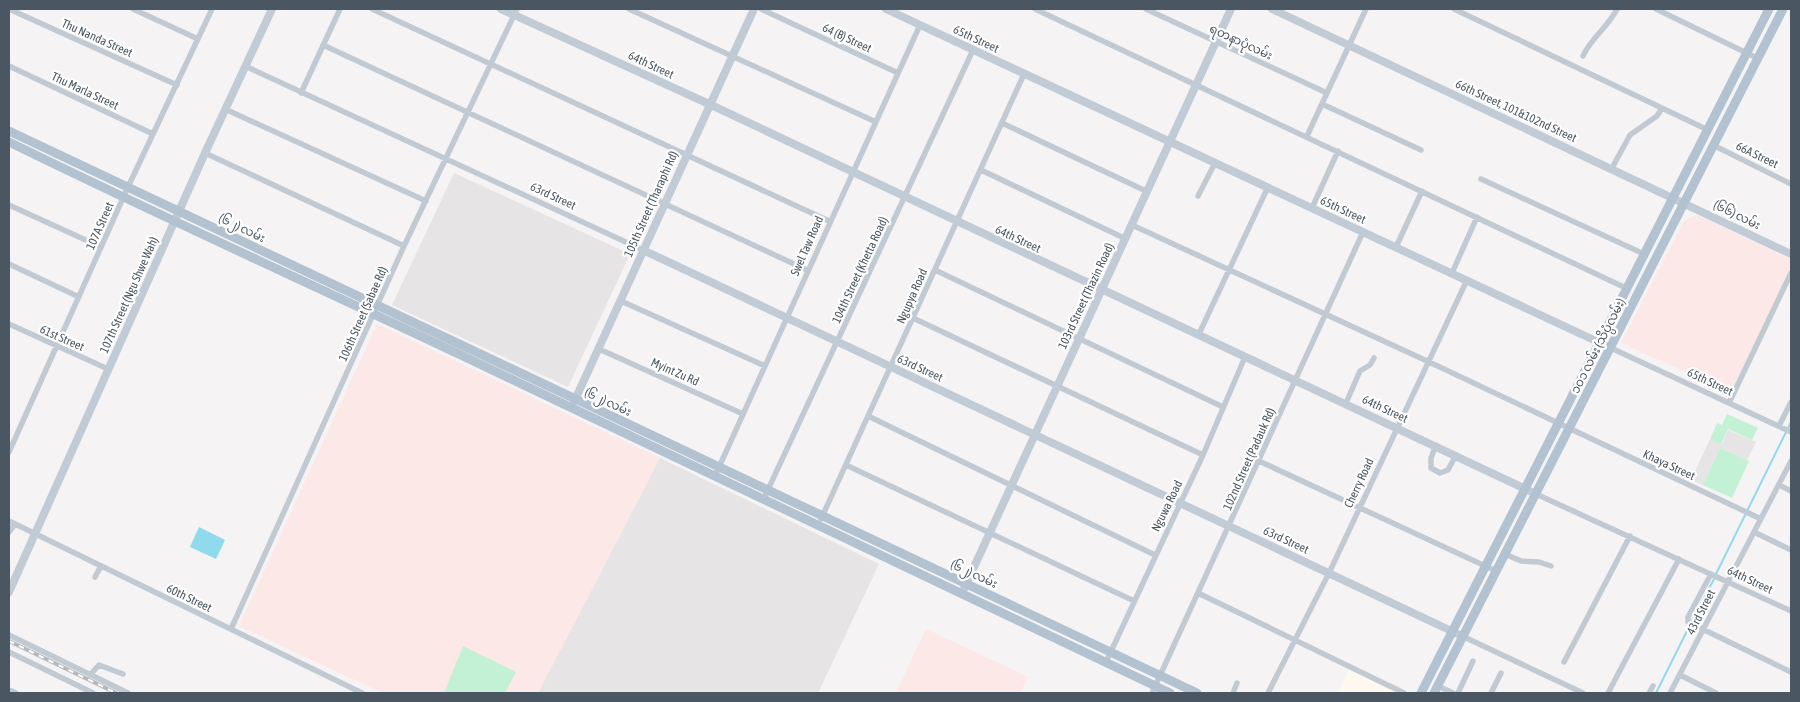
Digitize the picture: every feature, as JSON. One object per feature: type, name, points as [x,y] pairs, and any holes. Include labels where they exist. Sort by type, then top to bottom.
[{"type":"main road","name":"၁၀၁ လမ်း (သိပ္ပံလမ်း)","points":[[1421,693],[1769,9]]},
{"type":"main road","name":"၁၀၁ လမ်း (သိပ္ပံလမ်း)","points":[[1436,690],[1783,9]]},
{"type":"main road","points":[[1715,114],[1727,120]]},
{"type":"main road","name":"(၆၂) လမ်း","points":[[9,131],[377,306],[573,404]]},
{"type":"main road","name":"(၆၂) လမ်း","points":[[9,142],[123,198],[176,221],[373,315],[573,404],[765,494],[822,516],[1106,662],[1154,690],[1170,693]]},
{"type":"main road","name":"(၆၂) လမ်း","points":[[765,494],[818,525],[1110,652],[1197,693]]},
{"type":"street","name":"Thu Nanda Street","points":[[9,9],[176,85]]},
{"type":"street","points":[[133,9],[198,39]]},
{"type":"street","name":"107A Street","points":[[9,452],[128,187],[212,9]]},
{"type":"street","name":"107th Street (Ngu Shwe Wah)","points":[[10,590],[180,212],[204,153],[272,9]]},
{"type":"street","points":[[301,93],[340,9]]},
{"type":"street","points":[[372,9],[492,63],[829,221]]},
{"type":"street","name":"64th Street","points":[[501,9],[516,12],[904,198],[1198,336],[1397,426],[1525,489],[1791,611]]},
{"type":"street","points":[[629,9],[876,122]]},
{"type":"street","name":"105th Street (Tharaphi Rd)","points":[[573,404],[754,9]]},
{"type":"street","name":"64 (B) Street","points":[[762,9],[898,73]]},
{"type":"street","name":"65th Street","points":[[886,9],[1170,140],[1215,163],[1785,429]]},
{"type":"street","points":[[1035,9],[1628,289]]},
{"type":"street","name":"ရတနာပုံလမ်း","points":[[1146,9],[1327,93]]},
{"type":"street","name":"103rd Street (Thazin Road)","points":[[964,589],[1231,9]]},
{"type":"street","name":"66th Street, 101&102nd Street","points":[[1272,9],[1674,197]]},
{"type":"street","points":[[1306,136],[1366,9]]},
{"type":"street","points":[[1454,9],[1708,130]]},
{"type":"street","points":[[1583,56],[1591,41],[1608,24],[1617,9]]},
{"type":"street","points":[[1656,9],[1758,58]]},
{"type":"street","name":"106th Street (Sabae Rd)","points":[[231,630],[404,246],[516,12]]},
{"type":"street","name":"Swel Taw Road","points":[[717,471],[829,221],[920,25]]},
{"type":"street","points":[[323,46],[664,202],[807,270]]},
{"type":"street","name":"104th Street (Khetta Road)","points":[[765,494],[973,50]]},
{"type":"street","name":"Thu Marla Street","points":[[9,66],[153,134]]},
{"type":"street","name":"63rd Street","points":[[245,66],[643,250],[1583,693]]},
{"type":"street","name":"Ngupya Road","points":[[818,525],[958,223],[1024,74]]},
{"type":"street","points":[[1322,104],[1421,150]]},
{"type":"street","points":[[1612,168],[1630,135],[1656,116],[1662,108]]},
{"type":"street","points":[[225,109],[426,201]]},
{"type":"street","points":[[1002,123],[1148,192]]},
{"type":"street","name":"66A Street","points":[[1713,145],[1791,184]]},
{"type":"street","points":[[1312,208],[1338,151]]},
{"type":"street","points":[[204,153],[404,246]]},
{"type":"street","points":[[1198,196],[1215,163]]},
{"type":"street","points":[[981,170],[1126,239]]},
{"type":"street","points":[[1481,179],[1644,254]]},
{"type":"street","points":[[1198,336],[1268,187]]},
{"type":"street","points":[[1396,247],[1422,192]]},
{"type":"street","name":"(၆၆) လမ်း","points":[[1674,197],[1791,254]]},
{"type":"street","points":[[9,205],[101,247]]},
{"type":"street","points":[[1452,273],[1477,217]]},
{"type":"street","name":"Khaya Street","points":[[1132,225],[1427,361],[1569,430],[1761,519]]},
{"type":"street","name":"102nd Street (Padauk Rd)","points":[[1154,690],[1363,232]]},
{"type":"street","points":[[9,264],[79,297]]},
{"type":"street","points":[[935,270],[1223,407]]},
{"type":"street","points":[[1729,403],[1791,273]]},
{"type":"street","name":"Cherry Road","points":[[1268,693],[1329,573],[1427,361],[1467,280]]},
{"type":"street","points":[[621,301],[765,366]]},
{"type":"street","points":[[913,318],[1203,455]]},
{"type":"street","name":"61st Street","points":[[9,324],[108,369]]},
{"type":"street","name":"Myint Zu Rd","points":[[599,349],[743,414]]},
{"type":"street","name":"Nguwa Road","points":[[1106,662],[1203,455],[1245,357]]},
{"type":"street","points":[[1346,403],[1360,371],[1370,365],[1374,358]]},
{"type":"street","points":[[1785,429],[1791,402]]},
{"type":"street","points":[[868,416],[1155,555]]},
{"type":"street","points":[[1436,445],[1430,464],[1431,468],[1437,472],[1448,470],[1456,455]]},
{"type":"street","points":[[1259,461],[1496,571]]},
{"type":"street","name":"43rd Street","points":[[1670,693],[1791,461]]},
{"type":"street","points":[[846,465],[1134,601]]},
{"type":"street","points":[[1779,485],[1791,491]]},
{"type":"street","name":"60th Street","points":[[9,521],[362,693]]},
{"type":"street","points":[[9,532],[15,524]]},
{"type":"street","points":[[1754,532],[1791,550]]},
{"type":"street","points":[[1564,662],[1630,536]]},
{"type":"street","points":[[1505,554],[1521,561],[1540,562],[1551,566]]},
{"type":"street","points":[[1608,693],[1679,559]]},
{"type":"street","points":[[96,577],[101,566]]},
{"type":"street","points":[[1712,575],[1688,617],[1688,622],[1791,672]]},
{"type":"street","points":[[1198,593],[1404,693]]},
{"type":"street","points":[[9,635],[128,693]]},
{"type":"street","points":[[9,652],[93,693]]},
{"type":"street","points":[[1436,690],[1459,693],[1473,661]]},
{"type":"street","points":[[90,675],[99,665],[123,674]]},
{"type":"street","points":[[1491,693],[1501,672]]},
{"type":"street","points":[[1680,675],[1716,693]]},
{"type":"street","points":[[1233,693],[1238,683]]},
{"type":"street","points":[[1649,693],[1653,686]]},
{"type":"street","points":[[9,690],[16,693]]},
{"type":"shaded area","points":[[454,173],[630,254],[568,387],[392,305]]},
{"type":"shaded area","points":[[1697,215],[1791,259],[1791,268],[1731,392],[1621,343],[1684,221]]},
{"type":"shaded area","points":[[377,324],[660,458],[538,693],[383,693],[239,626]]},
{"type":"shaded area","points":[[1728,430],[1756,442],[1747,460],[1720,448],[1703,485],[1691,480],[1710,439],[1722,444]]},
{"type":"shaded area","points":[[660,458],[879,564],[818,693],[538,693]]},
{"type":"shaded area","points":[[926,629],[1028,677],[1020,693],[896,693]]},
{"type":"shaded area","points":[[1349,669],[1399,693],[1338,693]]},
{"type":"green space","points":[[1727,414],[1758,428],[1752,440],[1728,429],[1721,444],[1710,439],[1717,423],[1722,425]]},
{"type":"green space","points":[[1720,448],[1749,461],[1732,498],[1703,485]]},
{"type":"green space","points":[[463,646],[516,672],[505,693],[444,693]]},
{"type":"water","points":[[199,527],[225,540],[216,559],[190,547]]},
{"type":"waterway","points":[[1716,574],[1791,422]]},
{"type":"waterway","points":[[1692,621],[1714,579]]},
{"type":"waterway","points":[[1656,693],[1690,625]]},
{"type":"railway","points":[[9,641],[116,693]]}]
